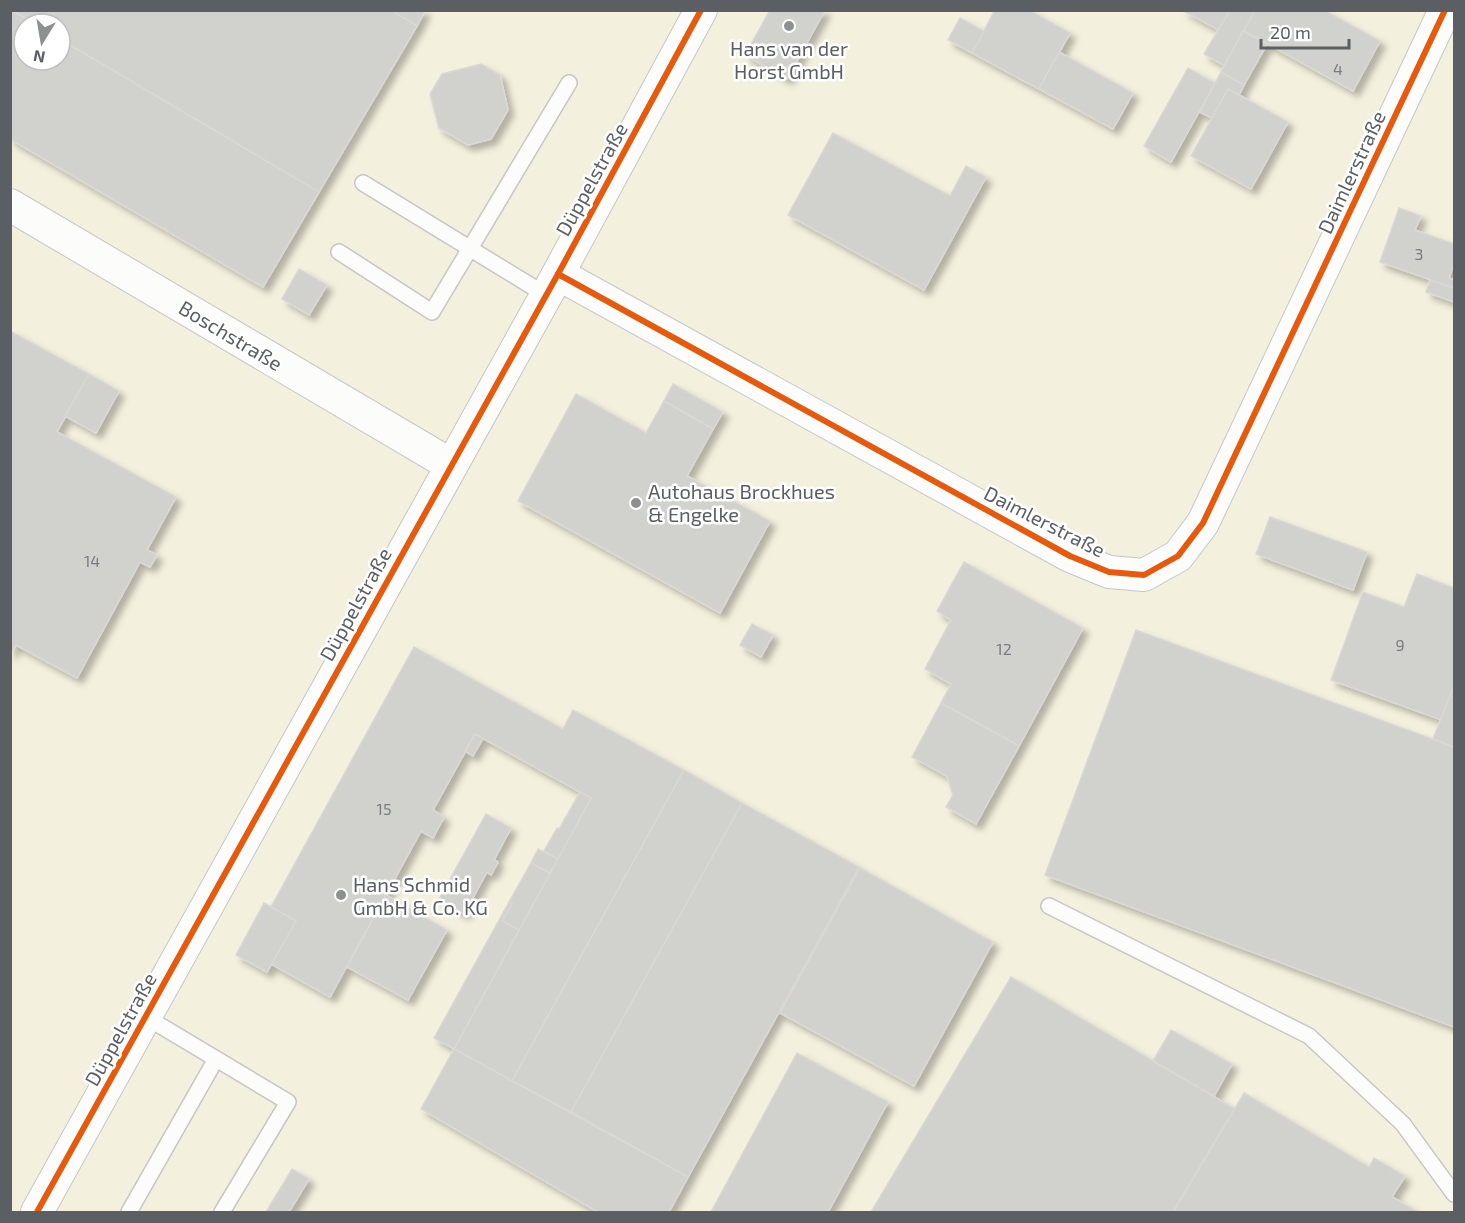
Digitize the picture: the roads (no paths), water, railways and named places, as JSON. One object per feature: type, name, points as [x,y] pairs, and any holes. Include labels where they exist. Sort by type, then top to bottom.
[{"type":"street","name":"Daimlerstraße","points":[[552,284],[1070,556],[1109,572],[1144,575],[1178,556],[1203,524],[1445,10]]},
{"type":"street","name":"Düppelstraße","points":[[37,1212],[552,284],[700,11]]},
{"type":"street","name":"Boschstraße","points":[[10,205],[451,465]]},
{"type":"lane","points":[[339,252],[432,312],[569,83]]},
{"type":"lane","points":[[363,183],[471,249],[552,284]]},
{"type":"lane","points":[[1049,906],[1309,1036],[1403,1124],[1455,1194]]},
{"type":"lane","points":[[146,1017],[288,1102],[222,1212]]},
{"type":"lane","points":[[129,1212],[216,1059]]},
{"type":"lane","points":[[1435,1167],[1455,1176]]},
{"type":"place","name":"Hans van der Horst GmbH","points":[[789,26]]},
{"type":"place","name":"Autohaus Brockhues & Engelke","points":[[636,503]]},
{"type":"place","name":"Hans Schmid GmbH & Co. KG","points":[[341,895]]}]
